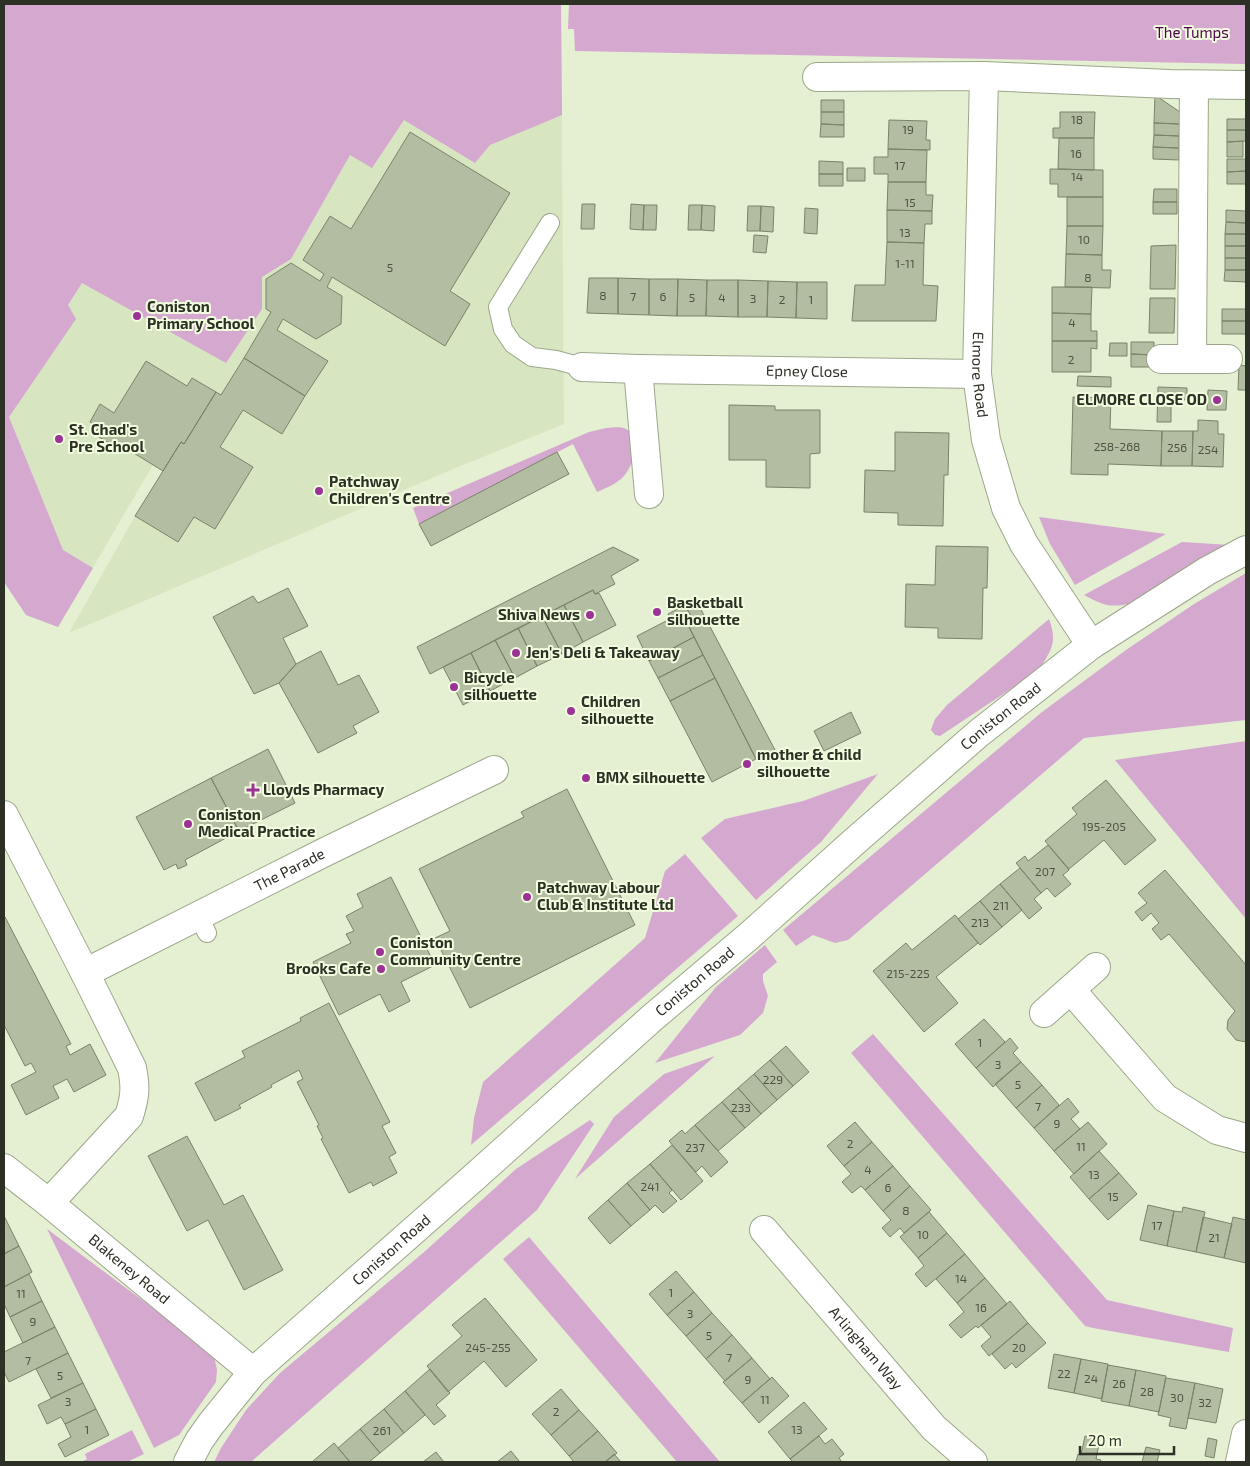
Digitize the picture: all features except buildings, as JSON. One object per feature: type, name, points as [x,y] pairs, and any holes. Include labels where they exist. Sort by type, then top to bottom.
[{"type":"street","points":[[817,77],[984,76],[1246,85]]},
{"type":"street","name":"Elmore Road","points":[[984,76],[977,374],[986,440],[1006,508],[1024,544],[1091,646]]},
{"type":"street","points":[[1192,359],[1194,84]]},
{"type":"street","points":[[1162,359],[1228,359]]},
{"type":"street","name":"Epney Close","points":[[582,367],[977,374]]},
{"type":"street","points":[[638,369],[649,494]]},
{"type":"street","name":"Coniston Road","points":[[188,1462],[211,1424],[253,1372],[645,1024],[749,936],[854,841],[979,733],[1091,646],[1206,571],[1246,550]]},
{"type":"street","name":"The Parade","points":[[86,973],[203,925],[325,852],[494,770]]},
{"type":"street","points":[[4,815],[86,973],[132,1068],[134,1081],[135,1098],[129,1116],[49,1203]]},
{"type":"street","points":[[1044,1013],[1096,967]]},
{"type":"street","points":[[1071,990],[1165,1098],[1217,1130],[1246,1138]]},
{"type":"street","name":"Blakeney Road","points":[[4,1168],[253,1372]]},
{"type":"street","name":"Arlingham Way","points":[[764,1230],[934,1428],[973,1462]]},
{"type":"street","points":[[1240,1462],[1246,1434]]},
{"type":"lane","points":[[550,223],[498,307],[503,329],[513,344],[532,357],[556,360],[582,367]]},
{"type":"shaded area","name":"Coniston Primary School","points":[[4,4],[561,4],[564,424],[458,467],[69,633],[135,516],[178,542],[194,517],[215,529],[253,467],[220,447],[243,410],[282,433],[328,361],[277,330],[283,319],[342,296],[327,287],[332,277],[445,345],[470,304],[450,291],[510,193],[410,133],[351,229],[330,216],[303,260],[324,274],[320,281],[291,263],[266,279],[266,309],[271,312],[221,395],[192,378],[187,386],[146,361],[114,413],[100,404],[90,422],[99,427],[95,434],[116,447],[119,444],[153,465],[58,627],[26,615],[4,582]]},
{"type":"green space","name":"Coniston Primary School","points":[[4,4],[561,4],[562,115],[490,145],[475,163],[404,120],[372,168],[350,155],[291,259],[262,277],[262,309],[226,363],[82,283],[68,305],[76,319],[9,417],[63,550],[93,568],[58,627],[26,615],[4,582]]},
{"type":"green space","name":"The Tumps","points":[[569,4],[1246,4],[1246,64],[575,51],[574,29],[568,29]]},
{"type":"green space","points":[[619,427],[626,429],[631,432],[635,443],[632,462],[627,472],[617,482],[597,492],[573,444],[419,524],[413,508],[589,432]]},
{"type":"green space","points":[[1039,517],[1166,534],[1075,585],[1050,544]]},
{"type":"green space","points":[[1182,542],[1231,545],[1133,603],[1108,605],[1084,595]]},
{"type":"green space","points":[[1246,573],[1246,720],[1084,738],[848,940],[835,943],[813,935],[796,946],[783,930],[1042,712],[1126,650],[1194,604]]},
{"type":"green space","points":[[1049,619],[1053,634],[1052,646],[1038,671],[940,736],[935,735],[931,730],[935,719],[947,705]]},
{"type":"green space","points":[[1246,741],[1246,919],[1115,760]]},
{"type":"green space","points":[[878,774],[821,842],[756,900],[701,838],[725,819],[803,801]]},
{"type":"green space","points":[[685,854],[738,916],[471,1145],[474,1118],[483,1082],[645,938],[665,871]]},
{"type":"green space","points":[[765,945],[777,962],[763,974],[763,981],[768,996],[763,1013],[740,1035],[655,1063],[716,987]]},
{"type":"green space","points":[[873,1034],[1107,1300],[1233,1328],[1229,1352],[1085,1326],[851,1053]]},
{"type":"green space","points":[[715,1056],[575,1179],[614,1117],[664,1074]]},
{"type":"green space","points":[[590,1120],[594,1124],[537,1210],[251,1462],[214,1462],[246,1410],[280,1373],[423,1253],[516,1169]]},
{"type":"green space","points":[[47,1229],[205,1347],[214,1356],[217,1370],[216,1382],[179,1435],[154,1448]]},
{"type":"green space","points":[[529,1237],[720,1462],[677,1462],[503,1259]]},
{"type":"green space","points":[[132,1430],[144,1454],[127,1462],[81,1462],[87,1459],[85,1454]]},
{"type":"place","name":"Coniston Primary School","points":[[137,316]]},
{"type":"place","name":"ELMORE CLOSE OD","points":[[1217,400]]},
{"type":"place","name":"St. Chad's Pre School","points":[[59,439]]},
{"type":"place","name":"Patchway Children's Centre","points":[[319,491]]},
{"type":"place","name":"Basketball silhouette","points":[[657,612]]},
{"type":"place","name":"Shiva News","points":[[590,615]]},
{"type":"place","name":"Jen's Deli & Takeaway","points":[[516,653]]},
{"type":"place","name":"Bicycle silhouette","points":[[454,687]]},
{"type":"place","name":"Children silhouette","points":[[571,711]]},
{"type":"place","name":"mother & child silhouette","points":[[747,764]]},
{"type":"place","name":"BMX silhouette","points":[[586,778]]},
{"type":"place","name":"Lloyds Pharmacy","points":[[253,790]]},
{"type":"place","name":"Coniston Medical Practice","points":[[188,824]]},
{"type":"place","name":"Patchway Labour Club & Institute Ltd","points":[[527,897]]},
{"type":"place","name":"Coniston Community Centre","points":[[380,952]]},
{"type":"place","name":"Brooks Cafe","points":[[381,969]]}]
